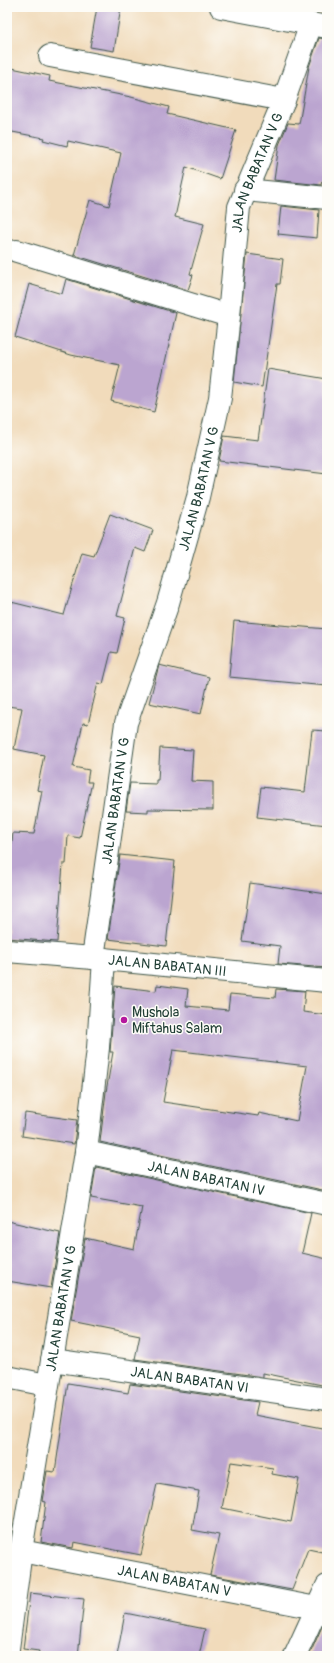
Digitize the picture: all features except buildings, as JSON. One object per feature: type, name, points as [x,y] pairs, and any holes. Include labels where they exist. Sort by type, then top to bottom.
[{"type":"street","points":[[221,7],[271,12],[319,25]]},
{"type":"street","name":"JALAN BABATAN V G","points":[[7,1656],[21,1551],[47,1385],[86,1152],[98,1048],[98,958],[126,723],[168,603],[198,497],[220,398],[230,316],[239,207],[284,100],[319,25]]},
{"type":"street","points":[[50,56],[284,100]]},
{"type":"street","points":[[245,190],[327,198]]},
{"type":"street","points":[[17,252],[230,316]]},
{"type":"street","name":"JALAN BABATAN III","points":[[7,951],[98,958],[327,981]]},
{"type":"street","name":"JALAN BABATAN IV","points":[[86,1152],[327,1204]]},
{"type":"street","name":"JALAN BABATAN VI","points":[[52,1360],[327,1399]]},
{"type":"street","points":[[7,1377],[47,1385]]},
{"type":"street","name":"JALAN BABATAN V","points":[[21,1551],[321,1609]]},
{"type":"street","points":[[294,1656],[321,1609],[327,1586]]},
{"type":"place","name":"Mushola Miftahus Salam","points":[[124,1020]]}]
